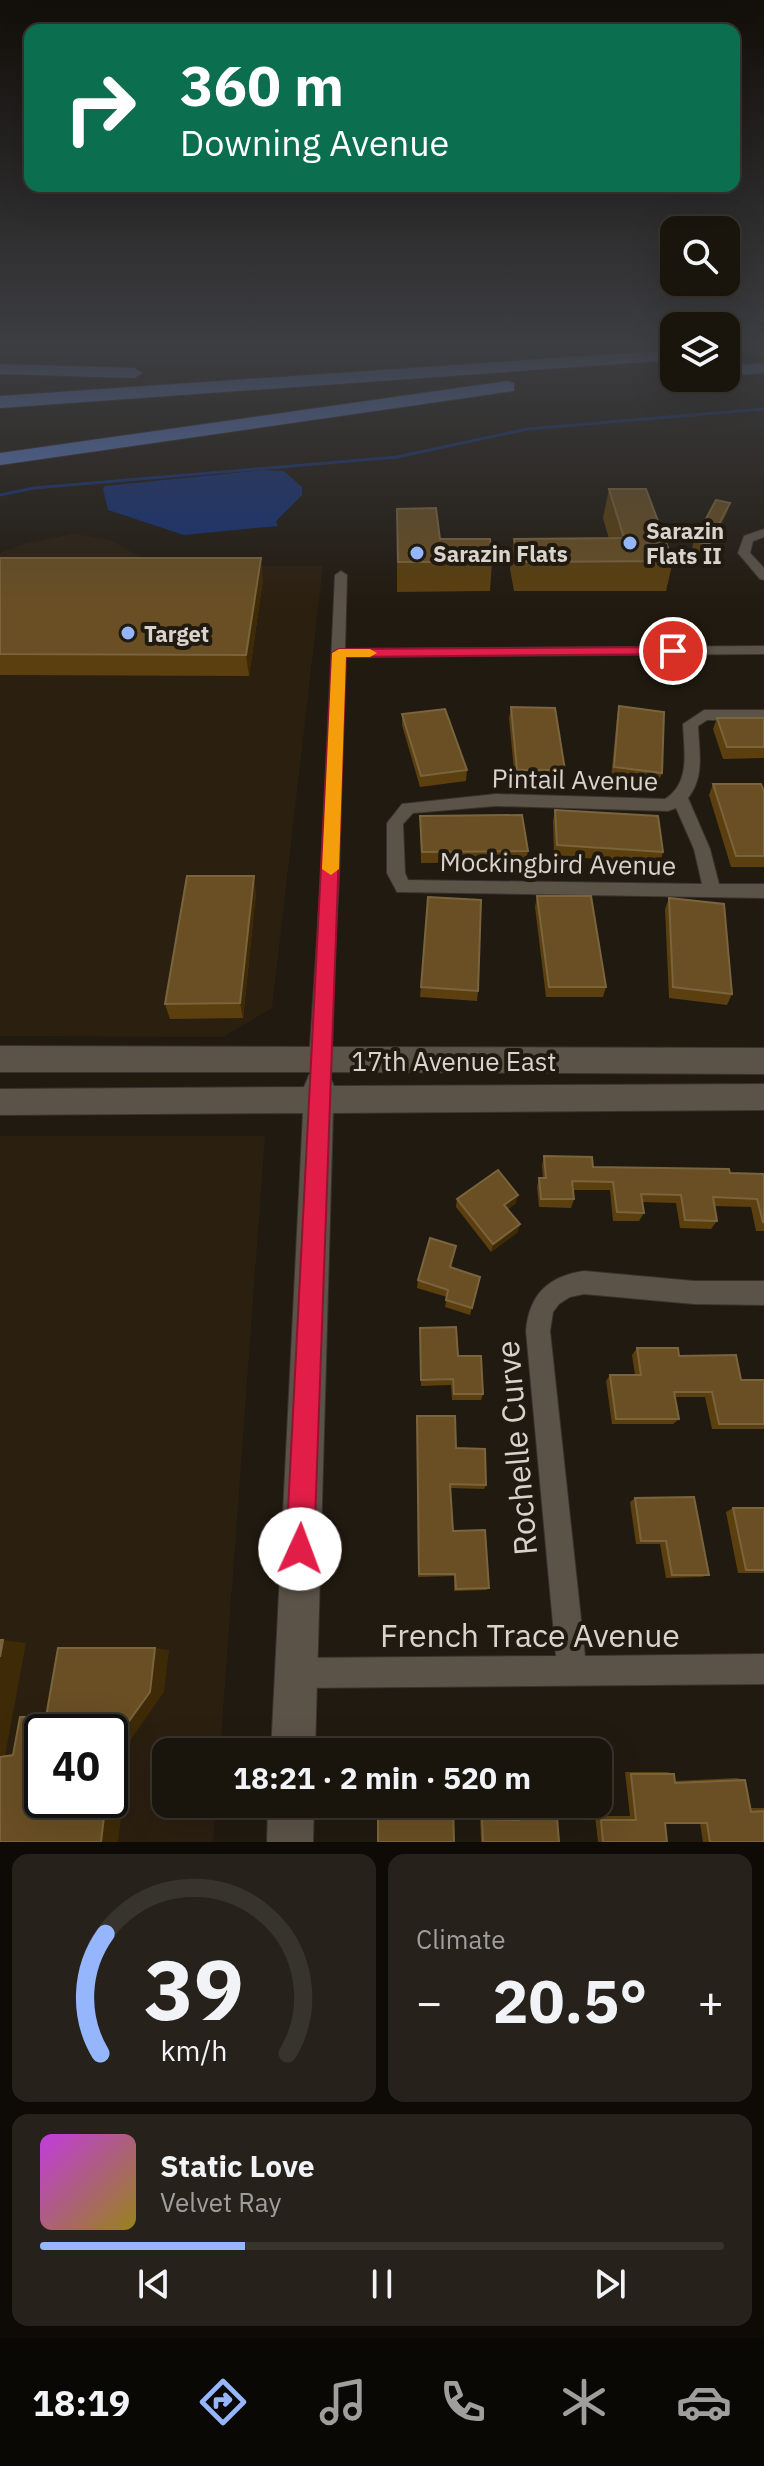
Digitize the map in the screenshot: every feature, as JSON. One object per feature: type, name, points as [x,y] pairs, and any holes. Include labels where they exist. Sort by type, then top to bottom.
[{"type":"highway","points":[[0,459],[169,434]]},
{"type":"street","points":[[764,533],[748,539],[744,553],[764,576]]},
{"type":"street","points":[[294,1738],[341,575]]},
{"type":"street","points":[[339,653],[764,650]]},
{"type":"street","name":"Pintail Avenue","points":[[403,887],[396,873],[395,823],[408,808],[496,800],[668,805],[687,792],[692,777],[690,724],[704,715],[764,715]]},
{"type":"street","name":"Mockingbird Avenue","points":[[680,799],[702,849],[712,890]]},
{"type":"street","name":"Mockingbird Avenue","points":[[403,887],[764,891]]},
{"type":"street","name":"17th Avenue East","points":[[7,1060],[764,1061]]},
{"type":"street","name":"17th Avenue East","points":[[0,1102],[764,1097]]},
{"type":"street","name":"Rochelle Curve","points":[[572,1670],[537,1326],[543,1306],[556,1291],[575,1283],[684,1292],[764,1293]]},
{"type":"street","name":"French Trace Avenue","points":[[296,1673],[764,1669]]},
{"type":"street","points":[[290,1842],[291,1818]]},
{"type":"shaded area","points":[[74,534],[110,540],[144,559],[173,566],[323,566],[272,1008],[223,1037],[0,1036],[0,553],[26,543]]},
{"type":"shaded area","points":[[0,1136],[265,1136],[221,1738],[152,1738],[152,1818],[215,1818],[213,1842],[0,1842]]},
{"type":"water","points":[[263,470],[284,471],[302,487],[302,495],[276,521],[278,526],[184,535],[108,510],[103,489],[105,486]]},
{"type":"building","points":[[609,489],[646,489],[673,561],[518,562],[514,539],[624,538]]},
{"type":"building","points":[[716,500],[730,503],[709,544],[694,541]]},
{"type":"building","points":[[436,508],[440,539],[490,539],[492,562],[398,562],[397,509]]},
{"type":"building","name":"Target","points":[[0,558],[261,558],[246,655],[0,654]]},
{"type":"building","points":[[619,706],[664,712],[662,773],[614,767]]},
{"type":"building","points":[[511,707],[555,708],[565,770],[517,770]]},
{"type":"building","points":[[445,709],[467,770],[421,776],[402,714]]},
{"type":"building","points":[[717,718],[764,718],[764,747],[727,747]]},
{"type":"building","points":[[713,784],[761,784],[764,791],[764,856],[736,856]]},
{"type":"building","points":[[555,810],[658,816],[663,852],[557,845]]},
{"type":"building","points":[[522,815],[528,851],[422,852],[420,816]]},
{"type":"building","points":[[187,876],[254,876],[240,1003],[165,1004]]},
{"type":"building","points":[[537,896],[591,896],[606,987],[549,987]]},
{"type":"building","points":[[428,897],[481,900],[478,991],[421,987]]},
{"type":"building","points":[[669,898],[724,904],[732,994],[673,987]]},
{"type":"building","points":[[544,1156],[592,1157],[593,1167],[729,1169],[730,1173],[764,1174],[764,1222],[757,1199],[713,1197],[717,1221],[685,1220],[681,1195],[641,1194],[644,1213],[617,1212],[613,1182],[572,1181],[574,1199],[541,1199],[539,1178],[546,1178]]},
{"type":"building","points":[[498,1170],[518,1195],[504,1205],[520,1224],[493,1244],[457,1199]]},
{"type":"building","points":[[430,1238],[456,1246],[450,1267],[480,1277],[472,1308],[446,1300],[448,1290],[418,1280]]},
{"type":"building","points":[[456,1327],[458,1356],[481,1356],[483,1394],[454,1394],[453,1379],[421,1380],[420,1328]]},
{"type":"building","points":[[637,1348],[678,1348],[679,1356],[736,1355],[741,1380],[764,1380],[764,1424],[719,1424],[712,1392],[674,1392],[679,1419],[616,1419],[610,1375],[641,1375]]},
{"type":"building","points":[[417,1416],[455,1416],[456,1448],[485,1449],[486,1485],[450,1484],[453,1531],[485,1530],[489,1588],[456,1589],[455,1574],[419,1574]]},
{"type":"building","points":[[694,1497],[709,1575],[672,1575],[666,1541],[641,1541],[635,1498]]},
{"type":"building","points":[[733,1508],[764,1508],[764,1570],[746,1570]]},
{"type":"building","points":[[58,1648],[155,1648],[150,1692],[128,1723],[128,1714],[47,1714]]},
{"type":"building","points":[[20,1717],[24,1717],[24,1818],[104,1818],[101,1842],[0,1842],[0,1757],[13,1755]]},
{"type":"building","points":[[631,1774],[674,1774],[675,1783],[745,1780],[751,1812],[764,1811],[764,1842],[710,1842],[707,1823],[665,1823],[667,1842],[603,1842],[601,1820],[636,1820]]},
{"type":"building","points":[[378,1818],[453,1818],[454,1842],[378,1842]]},
{"type":"building","points":[[557,1818],[559,1842],[483,1842],[482,1819]]},
{"type":"waterway","points":[[0,495],[34,488],[397,457],[504,434]]},
{"type":"slow traffic","points":[[331,869],[339,653],[370,653]]},
{"type":"place","name":"Sarazin Flats II","points":[[630,543]]},
{"type":"place","name":"Sarazin Flats","points":[[417,553]]},
{"type":"place","name":"Target","points":[[128,633]]},
{"type":"route","points":[[300,1549],[339,653],[673,651]]}]
